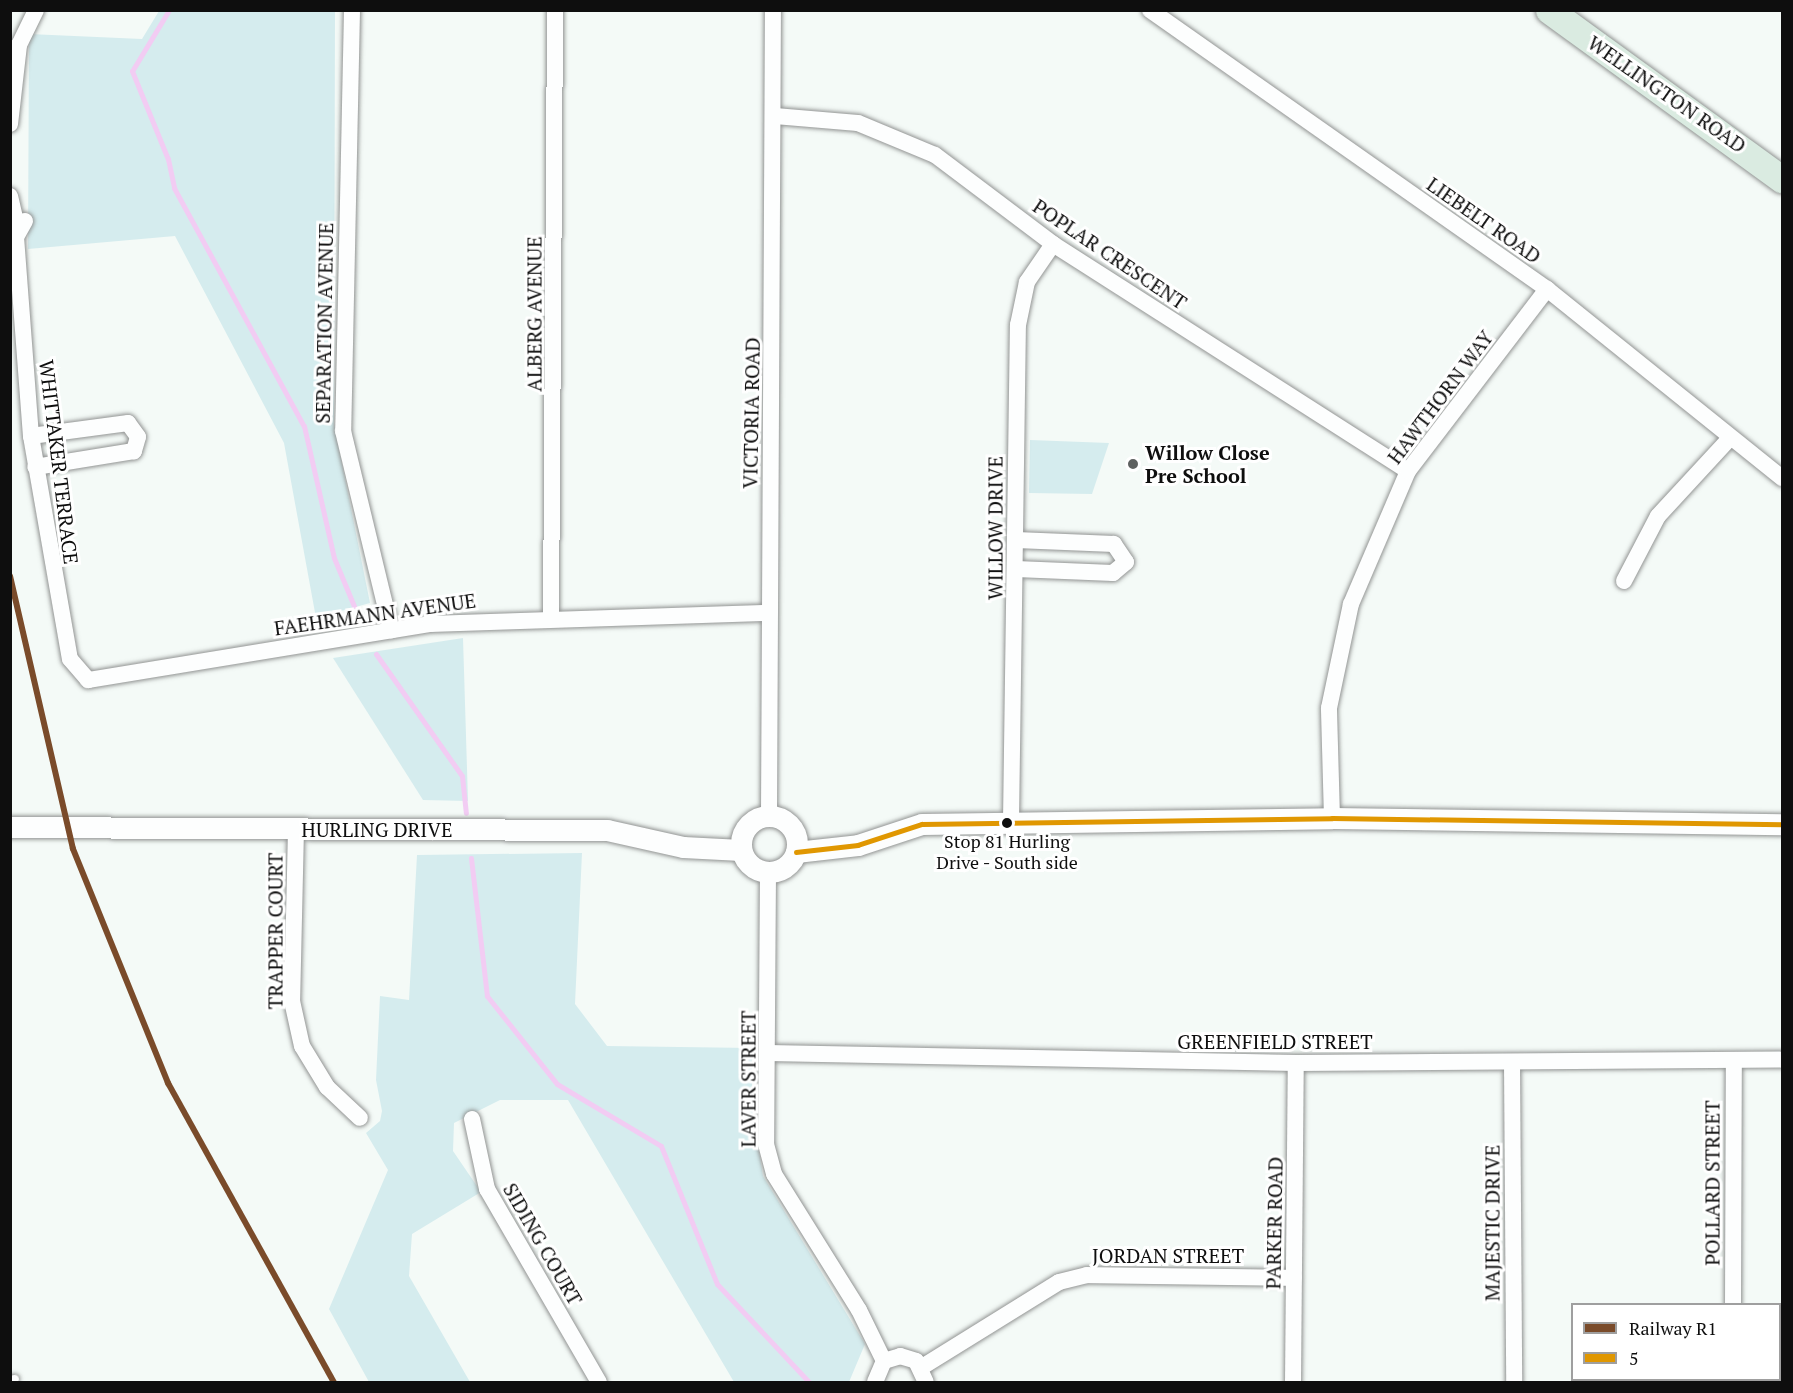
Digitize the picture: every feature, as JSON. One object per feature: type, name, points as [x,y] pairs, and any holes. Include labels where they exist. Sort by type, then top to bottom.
[{"type":"main road","name":"WELLINGTON ROAD","points":[[1549,10],[1782,179]]},
{"type":"street","points":[[10,124],[19,45],[36,10]]},
{"type":"street","name":"SEPARATION AVENUE","points":[[352,10],[343,431],[391,630]]},
{"type":"street","name":"ALBERG AVENUE","points":[[551,618],[555,10]]},
{"type":"street","name":"VICTORIA ROAD","points":[[769,816],[775,116],[773,10]]},
{"type":"street","name":"LIEBELT ROAD","points":[[1150,10],[1547,289],[1782,478]]},
{"type":"street","name":"POPLAR CRESCENT","points":[[775,116],[858,123],[935,155],[1053,244],[1408,471]]},
{"type":"street","name":"WHITTAKER TERRACE","points":[[10,196],[22,227],[31,436],[35,467],[70,659],[80,676],[97,682]]},
{"type":"street","name":"WILLOW DRIVE","points":[[1011,822],[1021,301],[1053,244]]},
{"type":"street","name":"HAWTHORN WAY","points":[[1332,818],[1329,708],[1351,604],[1408,471],[1547,289]]},
{"type":"street","points":[[31,436],[128,423],[138,436],[134,452],[35,467]]},
{"type":"street","points":[[1624,581],[1659,516],[1730,438]]},
{"type":"street","points":[[1016,540],[1114,544],[1126,562],[1113,573],[1016,568]]},
{"type":"street","name":"FAEHRMANN AVENUE","points":[[97,682],[391,630],[551,618],[770,613]]},
{"type":"street","points":[[769,816],[794,830],[796,852],[784,868],[768,873],[750,865],[741,850],[750,823],[769,816]]},
{"type":"street","points":[[796,852],[858,845],[922,824],[1332,818],[1782,824]]},
{"type":"street","name":"HURLING DRIVE","points":[[10,827],[607,830],[683,847],[741,850]]},
{"type":"street","name":"TRAPPER COURT","points":[[296,829],[292,1001],[302,1046],[327,1087],[360,1118]]},
{"type":"street","name":"LAVER STREET","points":[[768,873],[766,1144],[774,1174],[859,1310],[884,1361]]},
{"type":"street","name":"GREENFIELD STREET","points":[[768,1053],[1296,1063],[1782,1060]]},
{"type":"street","name":"MAJESTIC DRIVE","points":[[1512,1062],[1514,1383]]},
{"type":"street","name":"POLLARD STREET","points":[[1733,1303],[1734,1062]]},
{"type":"street","name":"PARKER ROAD","points":[[1293,1383],[1296,1063]]},
{"type":"street","name":"SIDING COURT","points":[[472,1119],[487,1189],[599,1383]]},
{"type":"street","name":"JORDAN STREET","points":[[924,1375],[1059,1282],[1087,1275],[1294,1278]]},
{"type":"street","points":[[875,1383],[884,1361],[908,1357],[924,1375]]},
{"type":"shaded area","points":[[159,11],[335,11],[334,424],[370,603],[316,618],[284,443],[175,236],[28,249],[29,34],[142,39]]},
{"type":"shaded area","points":[[1030,440],[1109,443],[1092,494],[1029,493]]},
{"type":"shaded area","points":[[463,638],[468,801],[423,800],[333,658]]},
{"type":"shaded area","points":[[582,853],[575,1004],[607,1046],[752,1048],[752,1107],[763,1176],[865,1344],[849,1382],[734,1382],[568,1100],[500,1100],[454,1123],[453,1151],[481,1192],[412,1234],[409,1276],[470,1382],[369,1382],[329,1309],[388,1170],[366,1133],[380,1121],[382,1111],[376,1080],[380,996],[409,1000],[417,855]]},
{"type":"waterway","points":[[169,10],[132,71],[168,159],[174,188],[304,426],[334,558],[354,606]]},
{"type":"waterway","points":[[376,654],[462,776],[466,813]]},
{"type":"waterway","points":[[471,858],[487,996],[557,1084],[661,1146],[717,1284],[809,1382]]},
{"type":"rail line","name":"R1","points":[[10,576],[73,849],[168,1083],[334,1382]]},
{"type":"transit line","name":"5","points":[[796,852],[858,845],[922,824],[1332,818],[1782,824]]},
{"type":"place","name":"Willow Close Pre School","points":[[1133,464]]},
{"type":"place","name":"Stop 81 Hurling Drive - South side","points":[[1007,823]]}]
